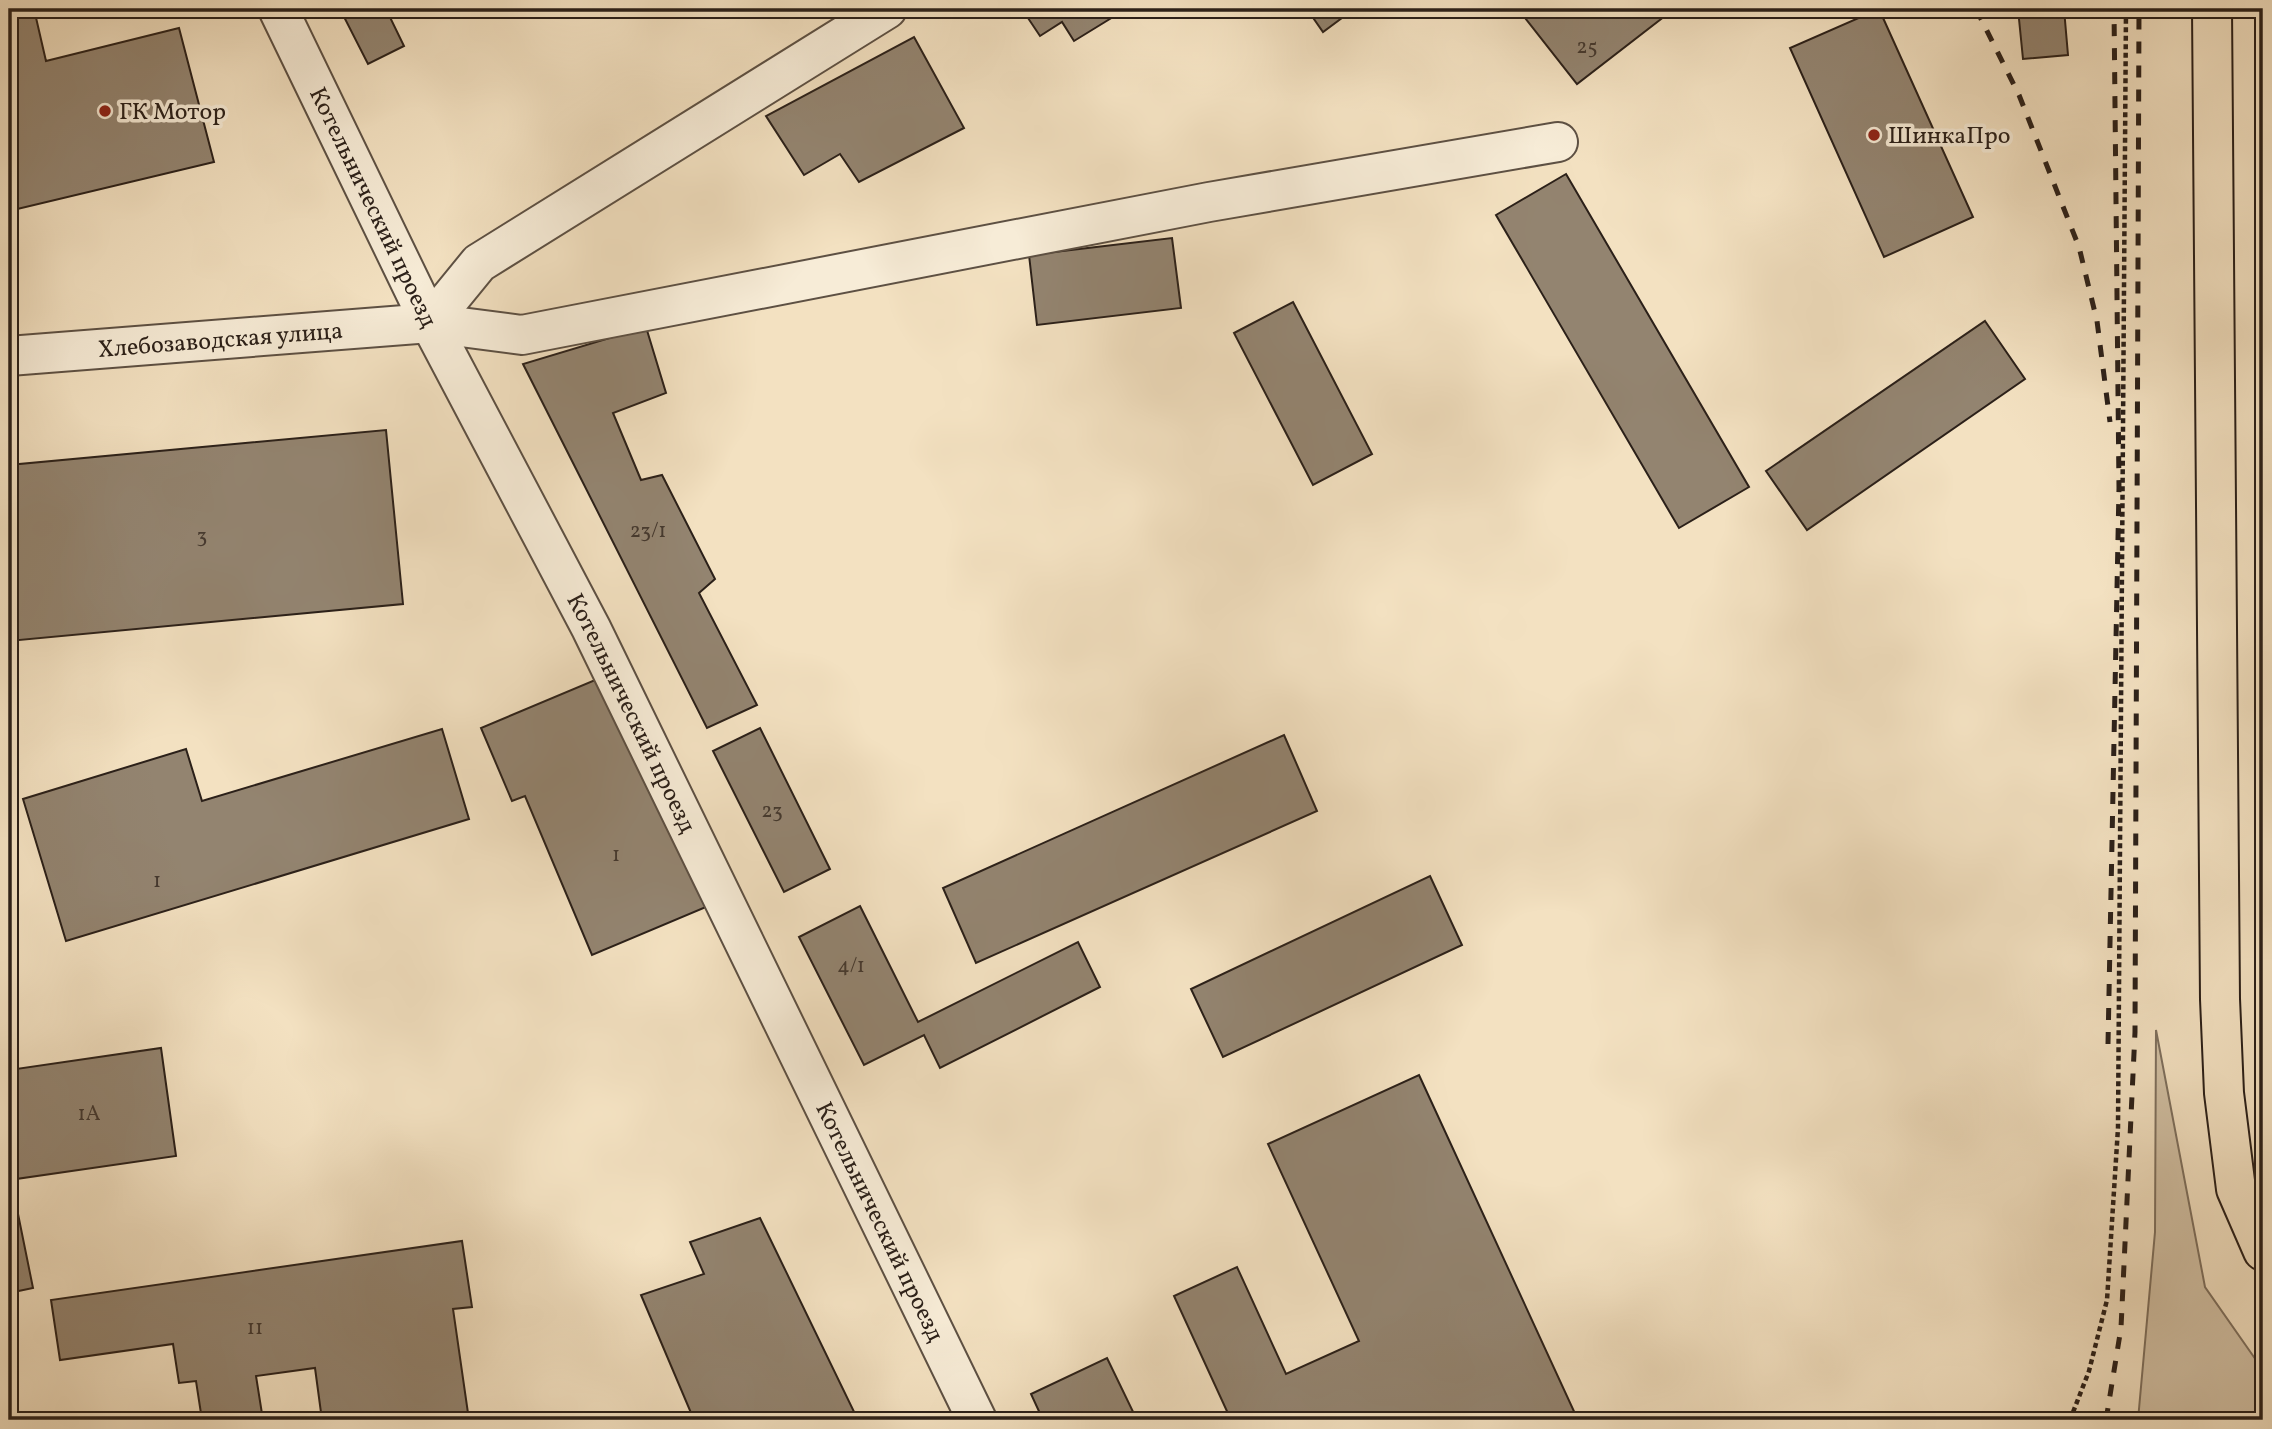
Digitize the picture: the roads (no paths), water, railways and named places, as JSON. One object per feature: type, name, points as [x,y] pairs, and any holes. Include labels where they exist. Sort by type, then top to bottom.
[{"type":"main road","points":[[2211,9],[2222,1053],[2224,1093],[2236,1189],[2263,1251]]},
{"type":"street","name":"Котельнический проезд","points":[[278,9],[430,323],[591,628],[977,1420]]},
{"type":"street","points":[[430,323],[478,263],[887,9]]},
{"type":"street","name":"Хлебозаводская улица","points":[[9,356],[430,323],[522,335],[1209,202],[1558,142]]},
{"type":"railway","points":[[1976,9],[2019,95],[2079,247],[2097,321],[2110,422]]},
{"type":"railway","points":[[2108,1044],[2119,488],[2114,9]]},
{"type":"railway","points":[[2106,1420],[2121,1328],[2135,1032],[2139,9]]},
{"type":"place","name":"ГК Мотор","points":[[105,111]]},
{"type":"place","name":"ШинкаПро","points":[[1874,135]]}]
